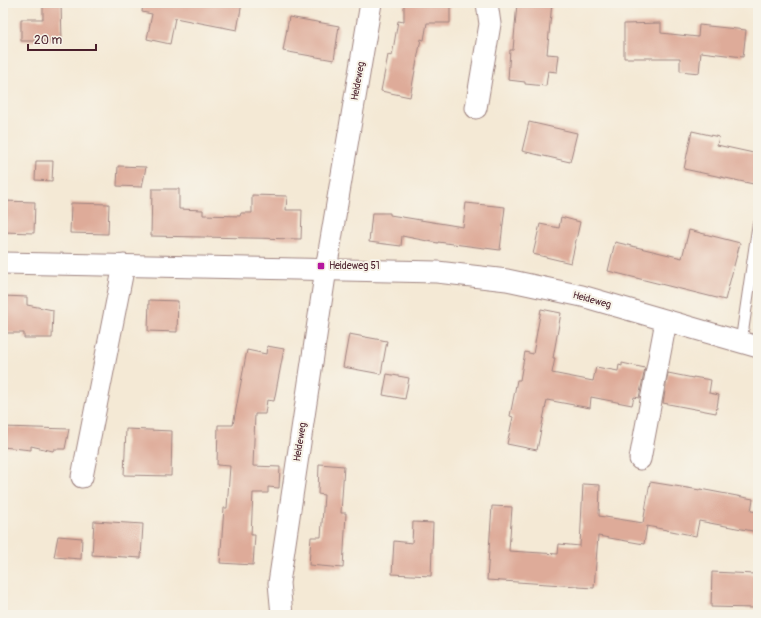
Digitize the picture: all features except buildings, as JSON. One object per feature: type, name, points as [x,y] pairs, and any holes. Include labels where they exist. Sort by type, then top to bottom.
[{"type":"street","name":"Heideweg","points":[[282,615],[279,583],[326,269],[371,3]]},
{"type":"street","points":[[476,108],[490,24],[487,3]]},
{"type":"street","name":"Heideweg","points":[[3,263],[437,272],[507,280],[582,296],[749,344]]},
{"type":"street","points":[[82,477],[124,265]]},
{"type":"street","points":[[640,459],[666,320]]},
{"type":"lane","points":[[749,344],[758,226]]},
{"type":"place","name":"Heideweg 51","points":[[321,266]]}]
